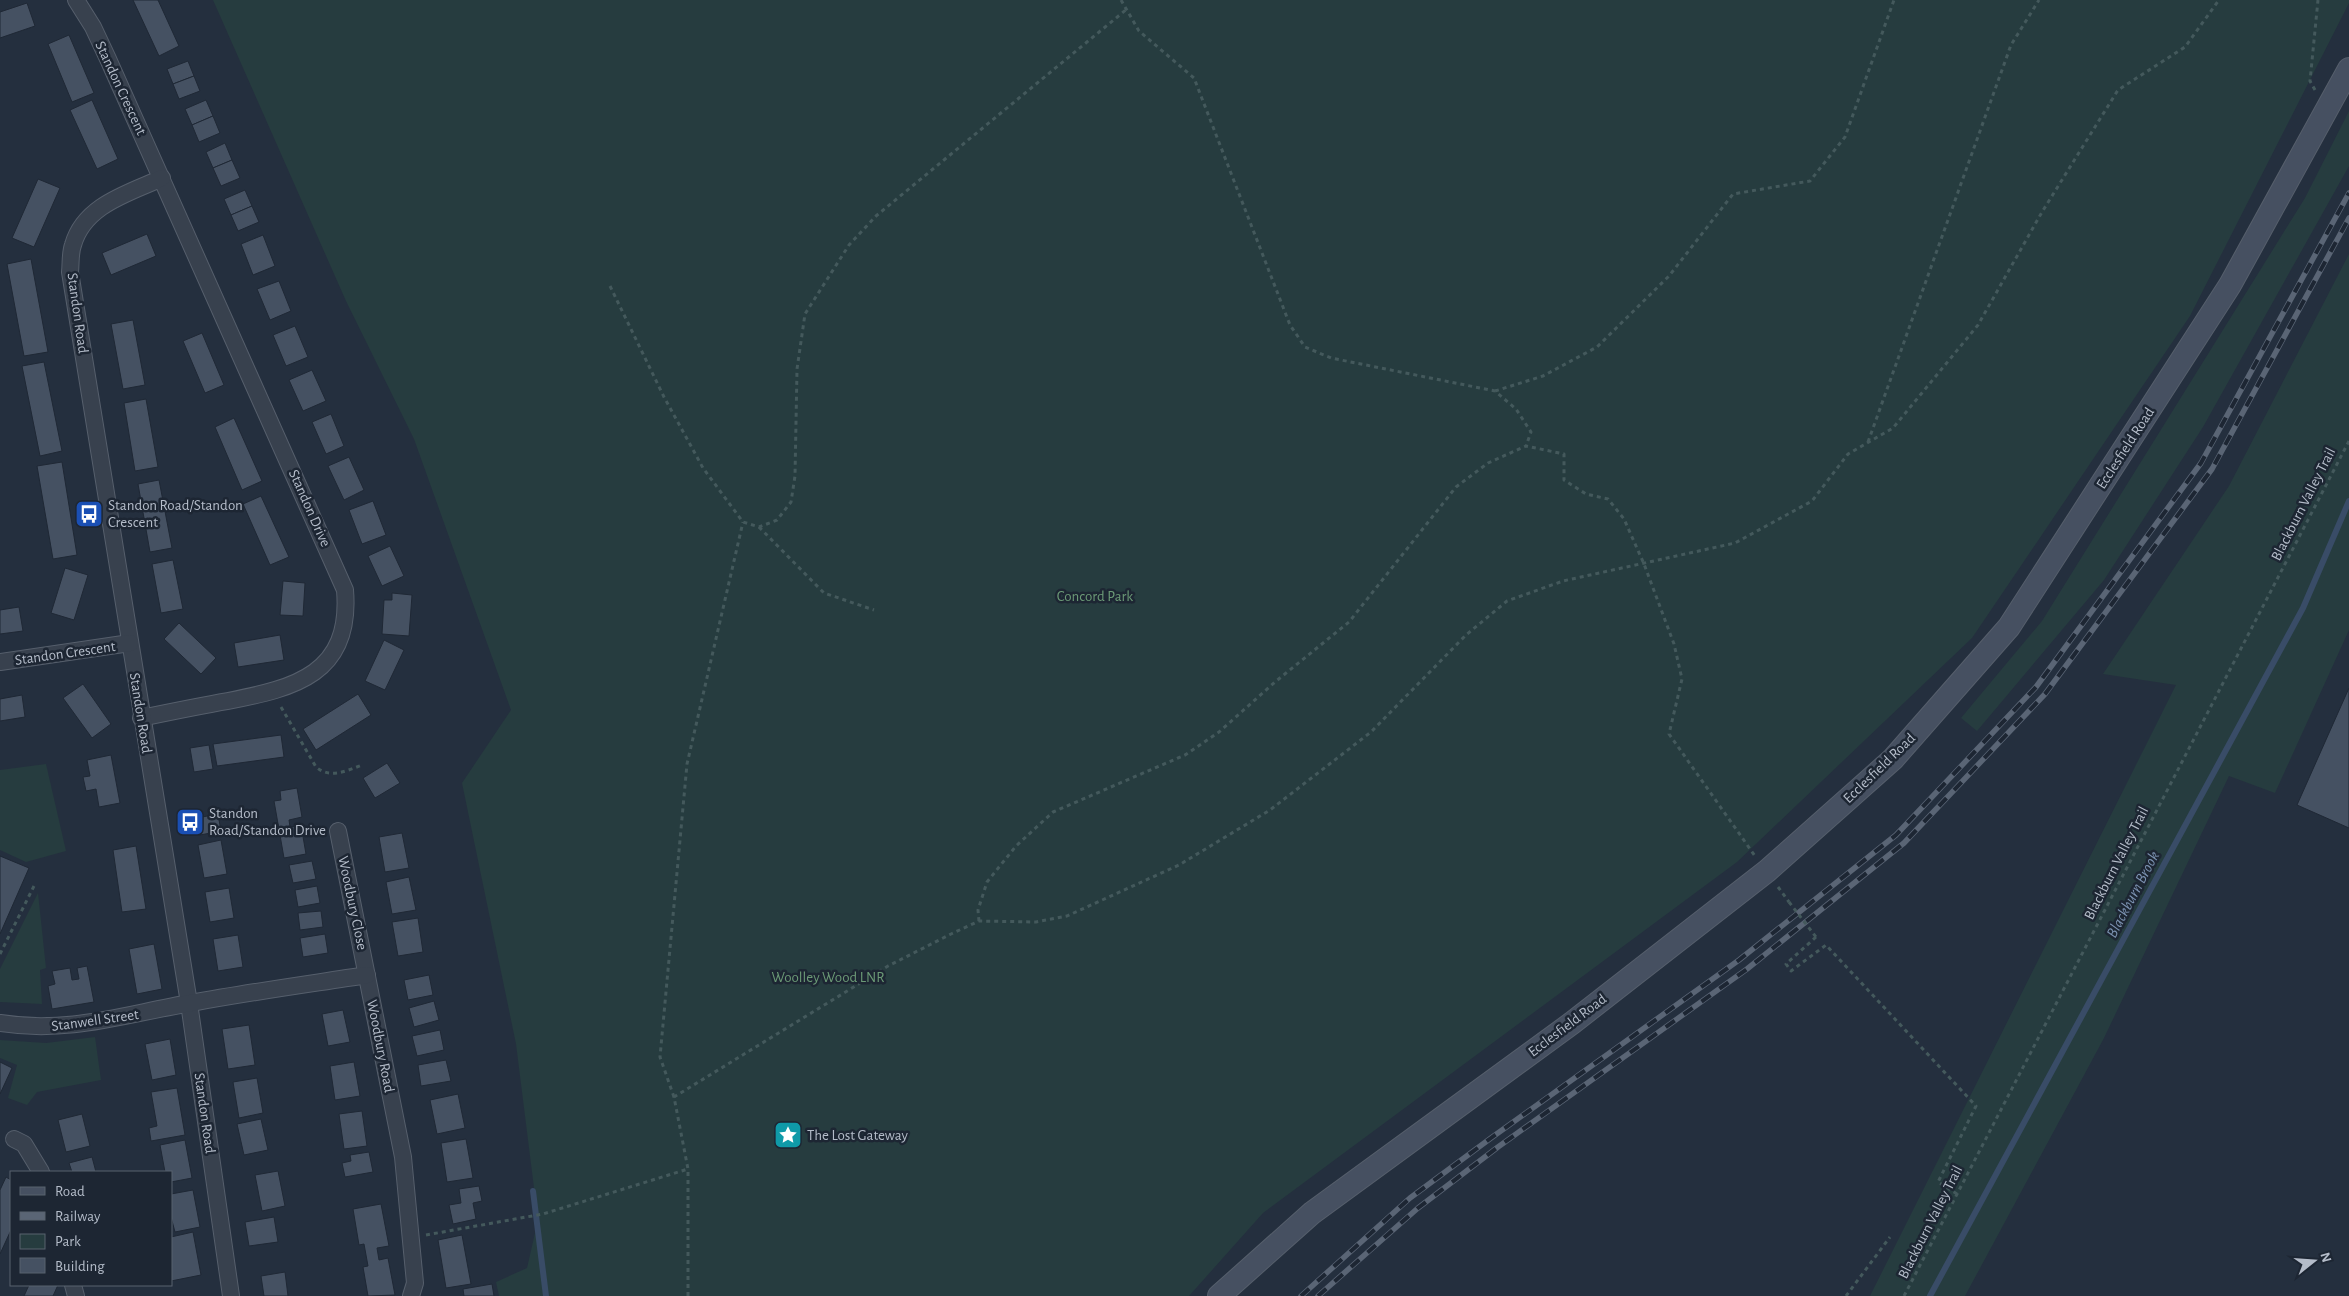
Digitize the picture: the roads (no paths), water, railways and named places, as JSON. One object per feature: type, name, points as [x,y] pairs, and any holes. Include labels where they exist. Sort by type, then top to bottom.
[{"type":"main road","name":"Ecclesfield Road","points":[[1219,1296],[1312,1213],[1572,1023],[1767,871],[1893,759],[2009,627],[2230,285],[2349,69]]},
{"type":"street","name":"Standon Crescent","points":[[76,0],[105,51],[162,178]]},
{"type":"street","name":"Standon Road","points":[[162,178],[105,204],[89,216],[72,246],[70,272],[141,718],[189,1003],[231,1296]]},
{"type":"street","name":"Standon Drive","points":[[141,718],[272,691],[295,684],[317,672],[328,658],[338,642],[344,624],[346,609],[345,590],[162,178]]},
{"type":"street","name":"Standon Crescent","points":[[0,662],[130,644]]},
{"type":"street","name":"Woodbury Close","points":[[338,831],[367,975]]},
{"type":"street","points":[[189,1003],[367,975]]},
{"type":"street","name":"Woodbury Road","points":[[367,975],[403,1157],[414,1283],[411,1296]]},
{"type":"street","name":"Stanwell Street","points":[[0,1024],[22,1027],[70,1026],[132,1016],[189,1003]]},
{"type":"street","points":[[14,1139],[24,1144],[41,1171]]},
{"type":"waterway","name":"Blackburn Brook","points":[[1930,1296],[2303,608],[2349,501]]},
{"type":"waterway","points":[[533,1191],[546,1296]]},
{"type":"railway","points":[[1301,1296],[1410,1198],[1739,960],[1896,835],[2036,687],[2201,463],[2349,193]]},
{"type":"railway","points":[[1318,1296],[1418,1208],[1498,1147],[1747,969],[1904,843],[2045,694],[2212,469],[2349,218]]},
{"type":"place","name":"Standon Road/Standon Crescent","points":[[89,514]]},
{"type":"place","name":"Standon Road/Standon Drive","points":[[190,822]]},
{"type":"place","name":"The Lost Gateway","points":[[788,1135]]},
{"type":"park label","name":"Concord Park","points":[[1095,596]]},
{"type":"park label","name":"Woolley Wood LNR","points":[[828,977]]}]
